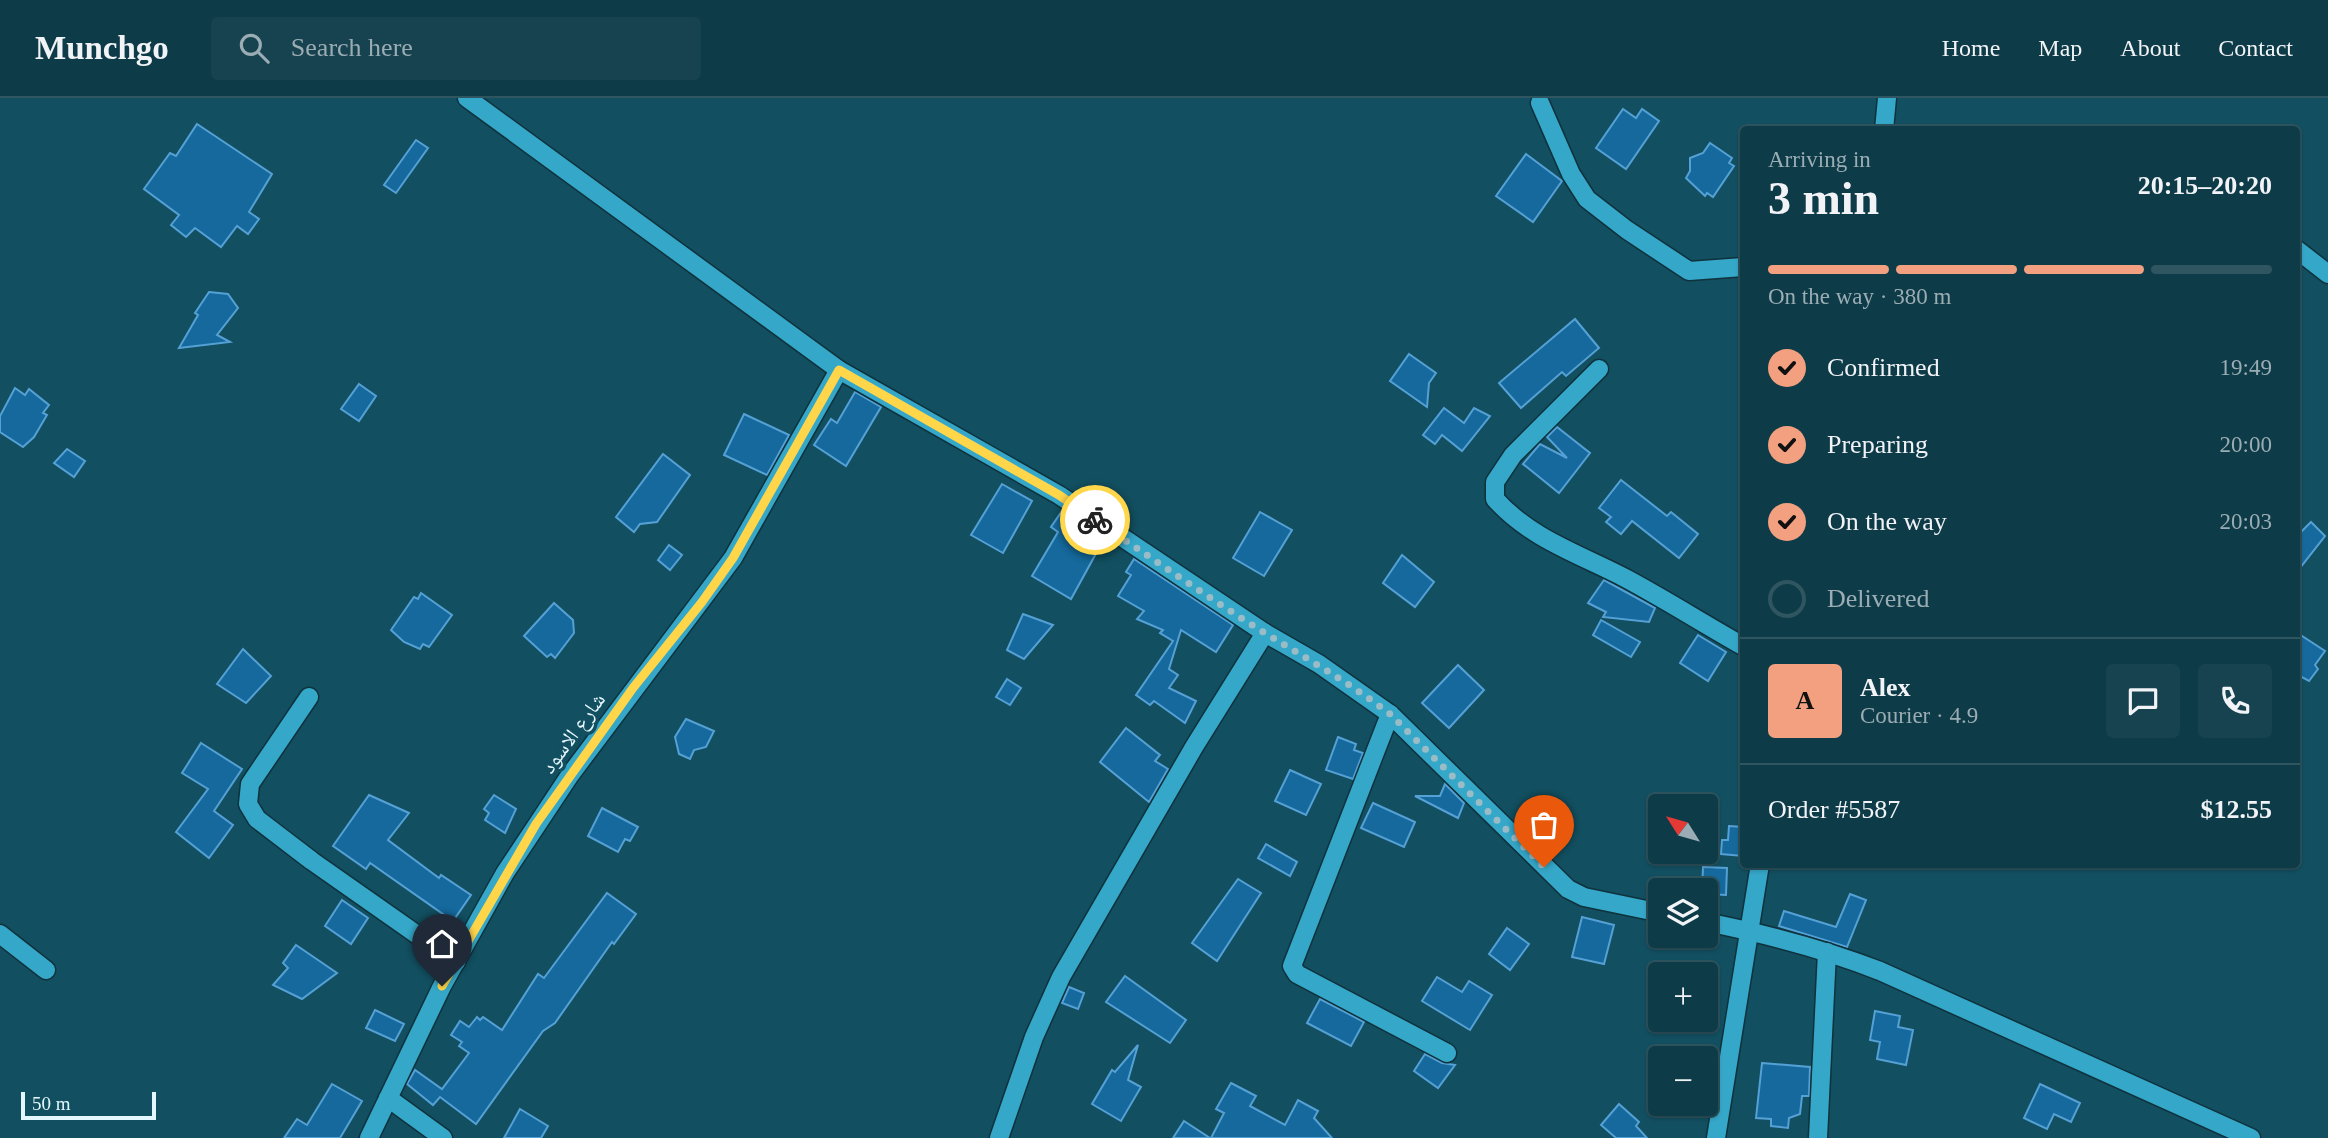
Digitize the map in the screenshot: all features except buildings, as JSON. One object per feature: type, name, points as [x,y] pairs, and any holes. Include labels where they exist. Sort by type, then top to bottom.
[{"type":"street","points":[[467,98],[839,370],[1059,495],[1265,633],[1319,664],[1390,714],[1568,889],[1584,897],[1648,910]]},
{"type":"street","points":[[1884,126],[1887,98]]},
{"type":"street","points":[[1540,103],[1572,174],[1587,199],[1627,230],[1689,271],[1740,267]]},
{"type":"street","points":[[2300,252],[2328,274]]},
{"type":"street","points":[[1599,369],[1513,455],[1495,482],[1495,499],[1545,541],[1626,578],[1740,644]]},
{"type":"street","name":"شارع الاسود","points":[[369,1138],[456,962],[536,824],[633,688],[702,602],[733,558],[839,370]]},
{"type":"street","points":[[999,1138],[1034,1037],[1061,978],[1194,747],[1265,633]]},
{"type":"street","points":[[309,697],[250,784],[247,797],[252,811],[312,861],[456,962]]},
{"type":"street","points":[[1390,714],[1292,961],[1292,969],[1447,1053]]},
{"type":"street","points":[[1716,1138],[1759,868]]},
{"type":"street","points":[[1718,924],[1827,952],[1881,971],[2250,1138]]},
{"type":"street","points":[[0,934],[47,970]]},
{"type":"street","points":[[1818,1138],[1827,952]]},
{"type":"street","points":[[388,1098],[443,1138]]},
{"type":"way so far","points":[[1095,520],[1265,633],[1319,664],[1390,714],[1544,867]]},
{"type":"route","points":[[442,986],[505,873],[536,824],[633,688],[702,602],[733,558],[839,370],[1059,495],[1095,520]]}]
